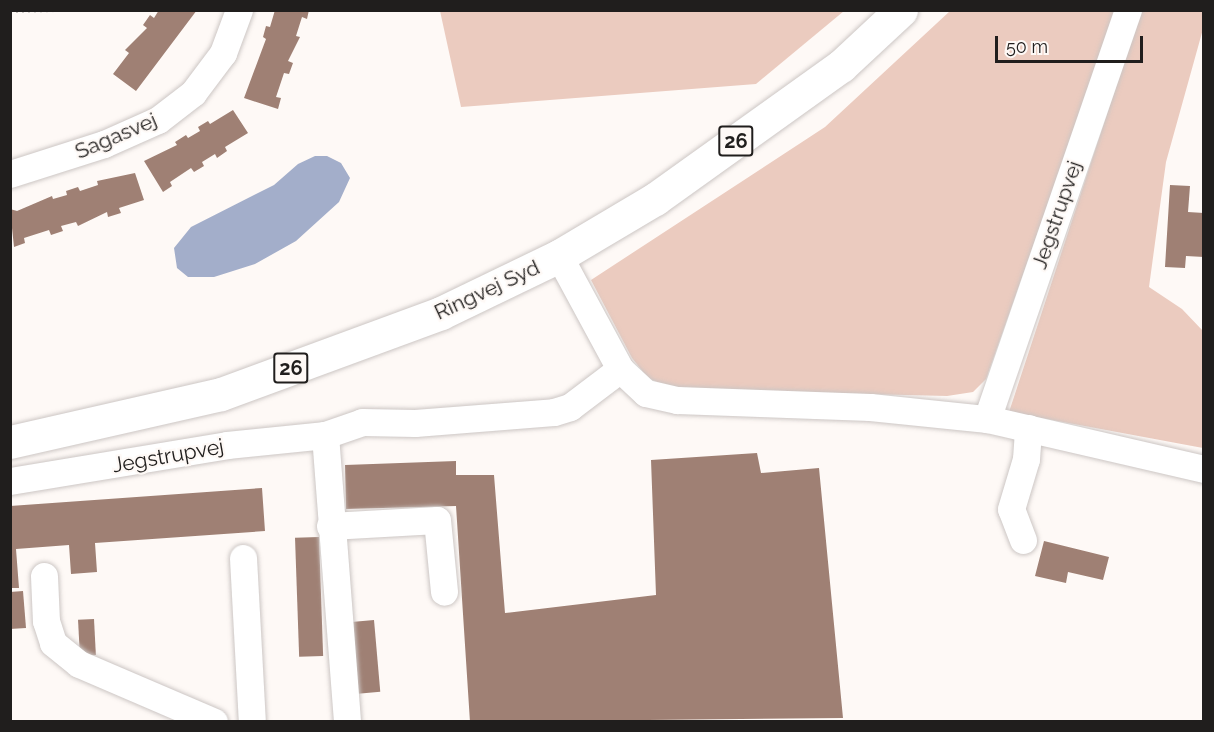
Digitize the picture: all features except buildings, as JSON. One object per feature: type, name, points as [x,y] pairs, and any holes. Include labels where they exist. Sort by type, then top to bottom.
[{"type":"main road","name":"Ringvej Syd","points":[[10,442],[221,394],[441,314],[560,256],[656,199],[841,66],[902,10]]},
{"type":"street","name":"Sagasvej","points":[[10,174],[104,144],[158,120],[193,93],[223,53],[239,10]]},
{"type":"street","name":"Jegstrupvej","points":[[987,419],[1128,10]]},
{"type":"street","points":[[560,256],[620,369],[646,393],[677,400],[870,407],[987,419],[1203,469]]},
{"type":"street","name":"Jegstrupvej","points":[[10,481],[227,445],[325,435],[362,422],[415,423],[554,412],[570,407],[620,369]]},
{"type":"street","points":[[1023,540],[1011,509],[1026,459],[1028,428]]},
{"type":"street","points":[[325,435],[330,526],[347,722]]},
{"type":"street","points":[[330,526],[436,520],[444,592]]},
{"type":"street","points":[[243,558],[252,722]]},
{"type":"street","points":[[44,576],[46,621],[53,643],[78,664],[214,722]]},
{"type":"path","points":[[10,11],[56,10]]},
{"type":"shaded area","points":[[440,10],[844,11],[756,84],[461,107]]},
{"type":"shaded area","points":[[950,11],[1116,11],[986,379],[973,392],[947,396],[699,390],[669,387],[648,378],[632,358],[591,280],[825,127]]},
{"type":"shaded area","points":[[1141,11],[1203,11],[1203,29],[1166,162],[1149,287],[1182,309],[1203,331],[1203,448],[1009,412]]},
{"type":"water","points":[[315,156],[327,156],[341,163],[350,178],[339,202],[296,241],[255,264],[214,277],[188,277],[177,268],[174,248],[191,227],[274,185],[298,164]]}]
